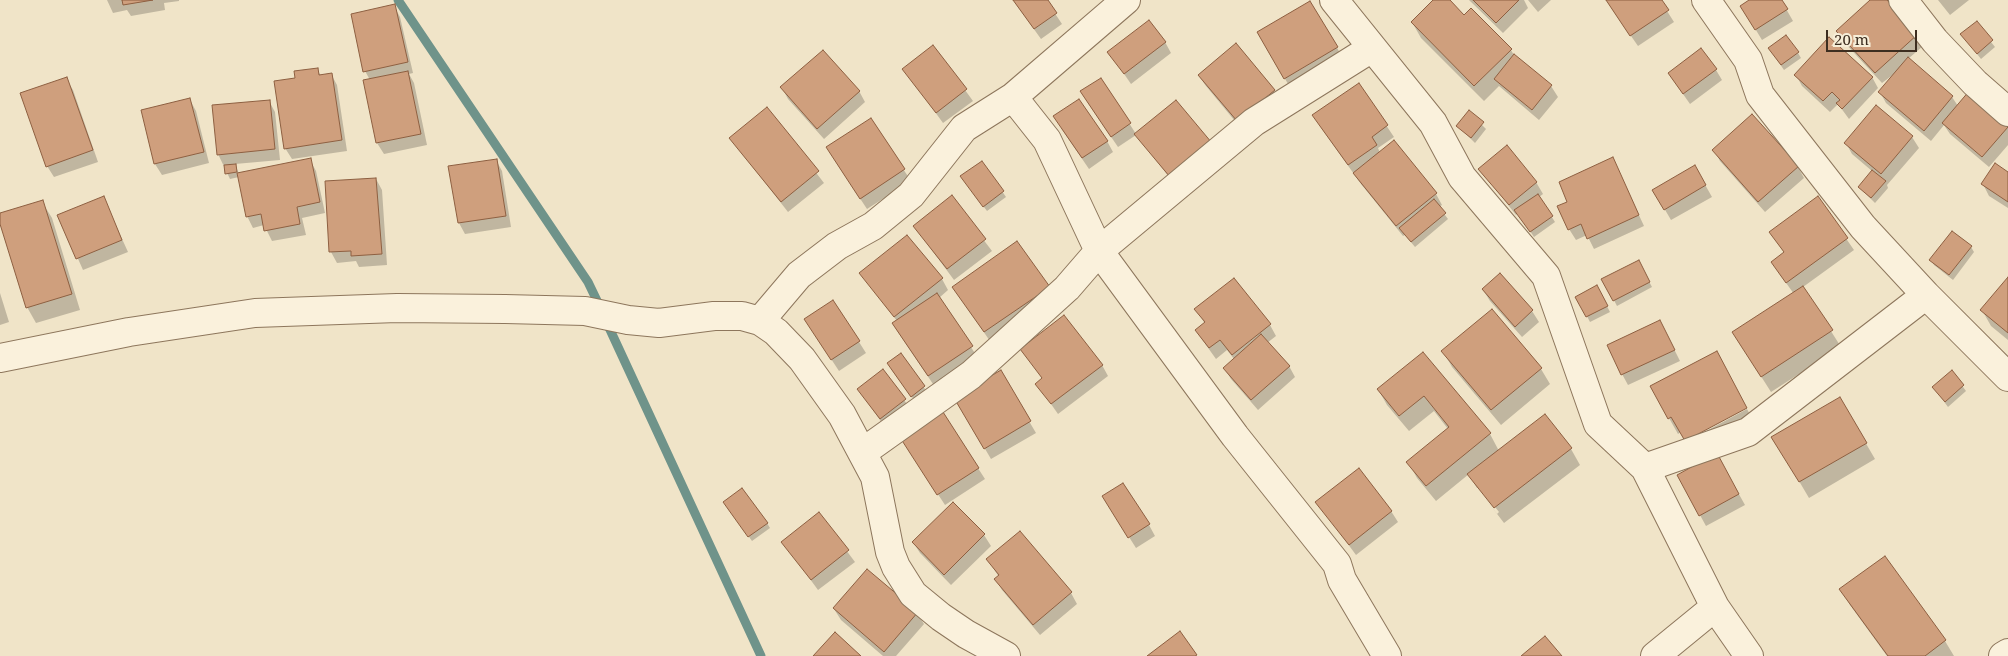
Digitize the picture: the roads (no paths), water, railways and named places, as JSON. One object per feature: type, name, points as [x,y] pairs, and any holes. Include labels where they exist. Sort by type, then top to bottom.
[{"type":"street","points":[[760,321],[799,275],[837,246],[873,226],[911,195],[964,128],[1012,97],[1126,0]]},
{"type":"street","points":[[1334,0],[1433,123],[1462,178],[1546,276],[1598,424],[1645,468],[1715,607],[1749,656]]},
{"type":"street","points":[[1706,0],[1748,60],[1760,94],[1863,227],[1926,295],[2008,377]]},
{"type":"street","points":[[1903,0],[1935,41],[1975,82],[2008,112]]},
{"type":"street","points":[[863,452],[971,375],[1067,288],[1099,251],[1254,122],[1372,48]]},
{"type":"street","points":[[1012,97],[1046,140],[1099,251],[1235,436],[1337,564],[1342,580],[1387,656]]},
{"type":"street","points":[[1645,468],[1748,432],[1926,295]]},
{"type":"street","points":[[0,358],[129,332],[255,314],[397,308],[505,309],[585,311],[659,323],[714,316],[742,316],[760,321],[776,332],[802,359],[842,415],[863,452],[875,477],[886,538],[896,567],[913,594],[941,617],[1006,656]]},
{"type":"street","points":[[1656,656],[1715,607]]},
{"type":"street","points":[[2003,656],[2008,653]]},
{"type":"waterway","points":[[398,0],[588,282],[601,309]]},
{"type":"waterway","points":[[606,321],[761,656]]}]
